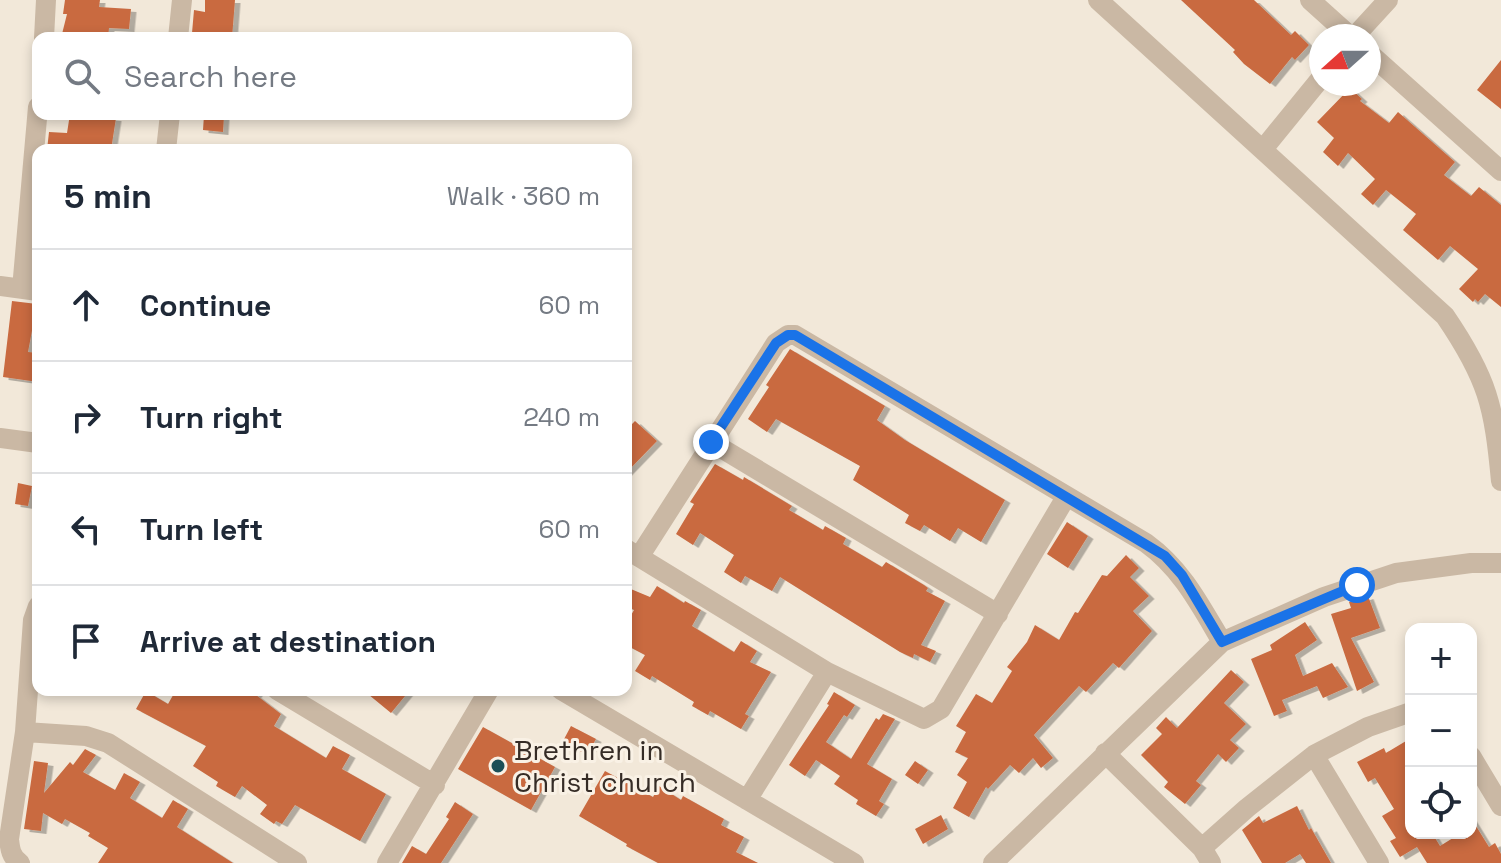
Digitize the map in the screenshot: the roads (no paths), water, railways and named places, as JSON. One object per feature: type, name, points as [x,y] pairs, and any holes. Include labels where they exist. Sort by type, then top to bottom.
[{"type":"street","points":[[44,32],[46,0]]},
{"type":"street","points":[[179,32],[182,0]]},
{"type":"street","points":[[1098,0],[1445,316],[1472,355],[1488,392],[1501,481]]},
{"type":"street","points":[[1310,0],[1339,24]]},
{"type":"street","points":[[1365,24],[1388,0]]},
{"type":"street","points":[[1381,64],[1501,171]]},
{"type":"street","points":[[1264,148],[1309,93]]},
{"type":"street","points":[[36,144],[37,120]]},
{"type":"street","points":[[167,144],[169,120]]},
{"type":"street","points":[[0,286],[30,290],[32,244]]},
{"type":"street","points":[[1066,497],[941,709],[924,719],[827,672],[633,553],[776,343],[788,335],[795,335],[1165,556],[1182,575],[1222,642]]},
{"type":"street","points":[[0,438],[32,442]]},
{"type":"street","points":[[711,442],[998,614]]},
{"type":"street","points":[[993,863],[1222,642],[1324,597],[1396,573],[1471,563],[1501,563]]},
{"type":"street","points":[[20,863],[10,850],[9,839],[25,732],[32,634]]},
{"type":"street","points":[[747,800],[827,672]]},
{"type":"street","points":[[287,696],[435,785]]},
{"type":"street","points":[[387,863],[486,696]]},
{"type":"street","points":[[571,696],[854,863]]},
{"type":"street","points":[[1105,753],[1207,856],[1247,808],[1314,755],[1368,727],[1405,714]]},
{"type":"street","points":[[25,732],[86,736],[108,743],[297,863]]},
{"type":"street","points":[[1314,755],[1379,863]]},
{"type":"street","points":[[1477,766],[1501,806]]},
{"type":"place","name":"Brethren in Christ church","points":[[498,766]]}]
